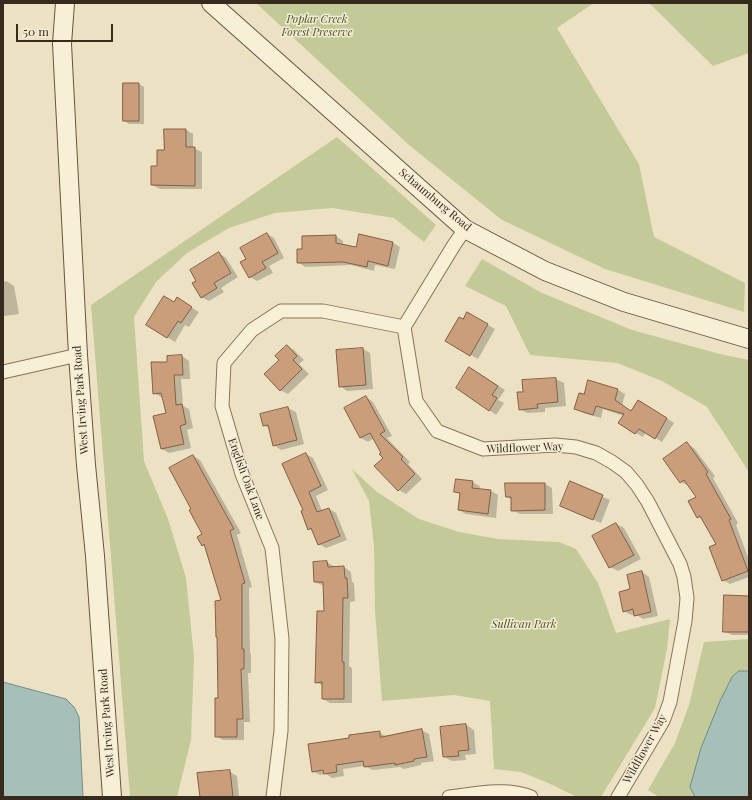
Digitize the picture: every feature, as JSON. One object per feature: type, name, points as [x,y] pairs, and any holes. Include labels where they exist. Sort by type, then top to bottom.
[{"type":"main road","name":"West Irving Park Road","points":[[65,3],[62,44],[78,355],[86,465],[95,556],[112,797]]},
{"type":"main road","name":"Schaumburg Road","points":[[211,3],[465,229],[545,271],[624,302],[749,339]]},
{"type":"street","points":[[404,327],[454,244],[465,229]]},
{"type":"street","name":"English Oak Lane","points":[[273,797],[281,731],[282,639],[272,548],[242,474],[222,406],[224,363],[252,330],[281,310],[323,311],[404,327]]},
{"type":"street","name":"Wildflower Way","points":[[404,327],[416,401],[437,431],[483,449],[555,445],[576,447],[596,454],[612,462],[626,472],[637,484],[680,564],[684,577],[687,598],[685,621],[670,702],[663,722],[618,797]]},
{"type":"street","points":[[3,372],[78,355]]},
{"type":"street","points":[[449,797],[499,792],[527,795],[531,797]]},
{"type":"green space","name":"Poplar Creek Forest Preserve","points":[[256,3],[594,3],[557,28],[639,164],[654,237],[745,283],[744,312],[605,269],[502,220],[409,145]]},
{"type":"green space","points":[[649,3],[749,3],[749,53],[713,66]]},
{"type":"green space","points":[[337,137],[436,225],[424,242],[394,218],[332,208],[275,213],[229,228],[187,253],[156,282],[134,317],[144,461],[168,519],[186,578],[194,657],[191,740],[177,797],[130,797],[91,305]]},
{"type":"green space","points":[[482,259],[542,293],[632,330],[720,354],[749,360],[749,472],[707,407],[662,381],[617,363],[530,355],[506,306],[465,286]]},
{"type":"green space","name":"Sullivan Park","points":[[352,469],[377,492],[419,519],[459,532],[498,539],[559,542],[576,549],[598,583],[616,633],[670,619],[667,649],[655,708],[601,797],[577,797],[521,772],[494,769],[490,701],[454,695],[382,701],[375,612],[374,546],[369,501]]},
{"type":"green space","points":[[749,639],[749,797],[659,797],[648,790],[675,743],[689,705],[704,642]]},
{"type":"water","points":[[739,671],[749,671],[749,797],[695,797],[690,787],[701,748],[720,701],[732,677]]},
{"type":"water","points":[[3,682],[66,699],[74,707],[79,717],[83,797],[3,797]]},
{"type":"building","points":[[123,83],[139,83],[139,121],[123,121]]},
{"type":"building","points":[[164,129],[186,129],[186,147],[195,147],[195,186],[151,185],[151,166],[157,166],[157,150],[164,150]]},
{"type":"building","points":[[267,233],[278,253],[262,262],[266,268],[249,278],[240,262],[246,259],[240,248]]},
{"type":"building","points":[[359,234],[393,242],[388,266],[368,261],[367,267],[343,262],[297,263],[297,249],[302,249],[302,236],[336,235],[336,243],[356,247]]},
{"type":"building","points":[[219,252],[231,273],[214,283],[217,288],[201,298],[192,283],[196,281],[190,270]]},
{"type":"building","points":[[164,296],[174,302],[177,297],[192,307],[181,323],[178,321],[167,338],[146,325]]},
{"type":"building","points":[[467,312],[488,324],[470,356],[445,341],[459,317],[463,319]]},
{"type":"building","points":[[287,345],[297,356],[293,360],[302,369],[280,391],[264,374],[279,360],[275,356]]},
{"type":"building","points":[[363,348],[366,385],[339,387],[336,350]]},
{"type":"building","points":[[182,355],[183,375],[174,375],[176,405],[182,404],[186,424],[180,426],[184,444],[161,449],[153,416],[166,413],[161,393],[153,394],[151,362],[167,362],[167,356]]},
{"type":"building","points":[[469,367],[498,386],[492,395],[497,398],[489,411],[456,388]]},
{"type":"building","points":[[556,378],[558,402],[537,404],[538,408],[519,410],[517,392],[523,392],[522,380]]},
{"type":"building","points":[[588,380],[618,389],[615,400],[631,411],[638,400],[667,418],[655,439],[639,429],[635,434],[618,423],[624,414],[596,406],[593,415],[574,409],[579,393],[584,394]]},
{"type":"building","points":[[366,396],[385,431],[380,434],[403,457],[401,459],[415,474],[398,491],[374,466],[383,458],[379,454],[381,453],[370,433],[360,438],[344,408]]},
{"type":"building","points":[[288,407],[297,440],[273,446],[268,425],[263,426],[260,414]]},
{"type":"building","points":[[687,442],[708,472],[706,474],[731,519],[729,520],[748,571],[722,581],[709,547],[716,544],[700,516],[697,518],[688,501],[696,497],[684,480],[680,483],[663,459]]},
{"type":"building","points":[[306,453],[321,486],[309,492],[317,512],[329,508],[340,536],[318,545],[311,528],[308,530],[301,511],[303,510],[282,464]]},
{"type":"building","points":[[193,455],[234,529],[230,531],[245,583],[242,584],[242,649],[244,649],[244,669],[241,669],[243,719],[237,719],[237,737],[215,737],[215,698],[218,698],[215,601],[221,600],[204,544],[202,546],[197,537],[202,534],[189,510],[191,509],[169,468]]},
{"type":"building","points":[[456,479],[473,481],[472,488],[491,490],[488,514],[458,510],[460,493],[454,492]]},
{"type":"building","points":[[570,481],[603,495],[593,520],[560,506]]},
{"type":"building","points":[[505,483],[545,483],[545,510],[511,511],[511,497],[506,497]]},
{"type":"building","points":[[616,523],[634,555],[609,568],[592,536]]},
{"type":"building","points":[[327,561],[328,567],[344,566],[345,578],[347,578],[348,598],[343,598],[342,662],[344,662],[344,699],[322,699],[322,682],[315,683],[317,611],[324,611],[323,582],[314,582],[313,562]]},
{"type":"building","points":[[642,571],[651,612],[634,616],[633,609],[623,612],[619,592],[630,589],[627,575]]},
{"type":"building","points":[[724,595],[749,596],[749,632],[723,632]]},
{"type":"building","points":[[466,724],[469,750],[458,751],[459,756],[443,757],[440,727]]},
{"type":"building","points":[[422,729],[427,757],[414,759],[414,761],[395,765],[395,763],[364,767],[363,761],[336,765],[337,772],[324,774],[323,770],[312,772],[308,744],[349,738],[349,735],[380,731],[380,737]]},
{"type":"building","points":[[230,770],[233,797],[200,797],[197,773]]}]
